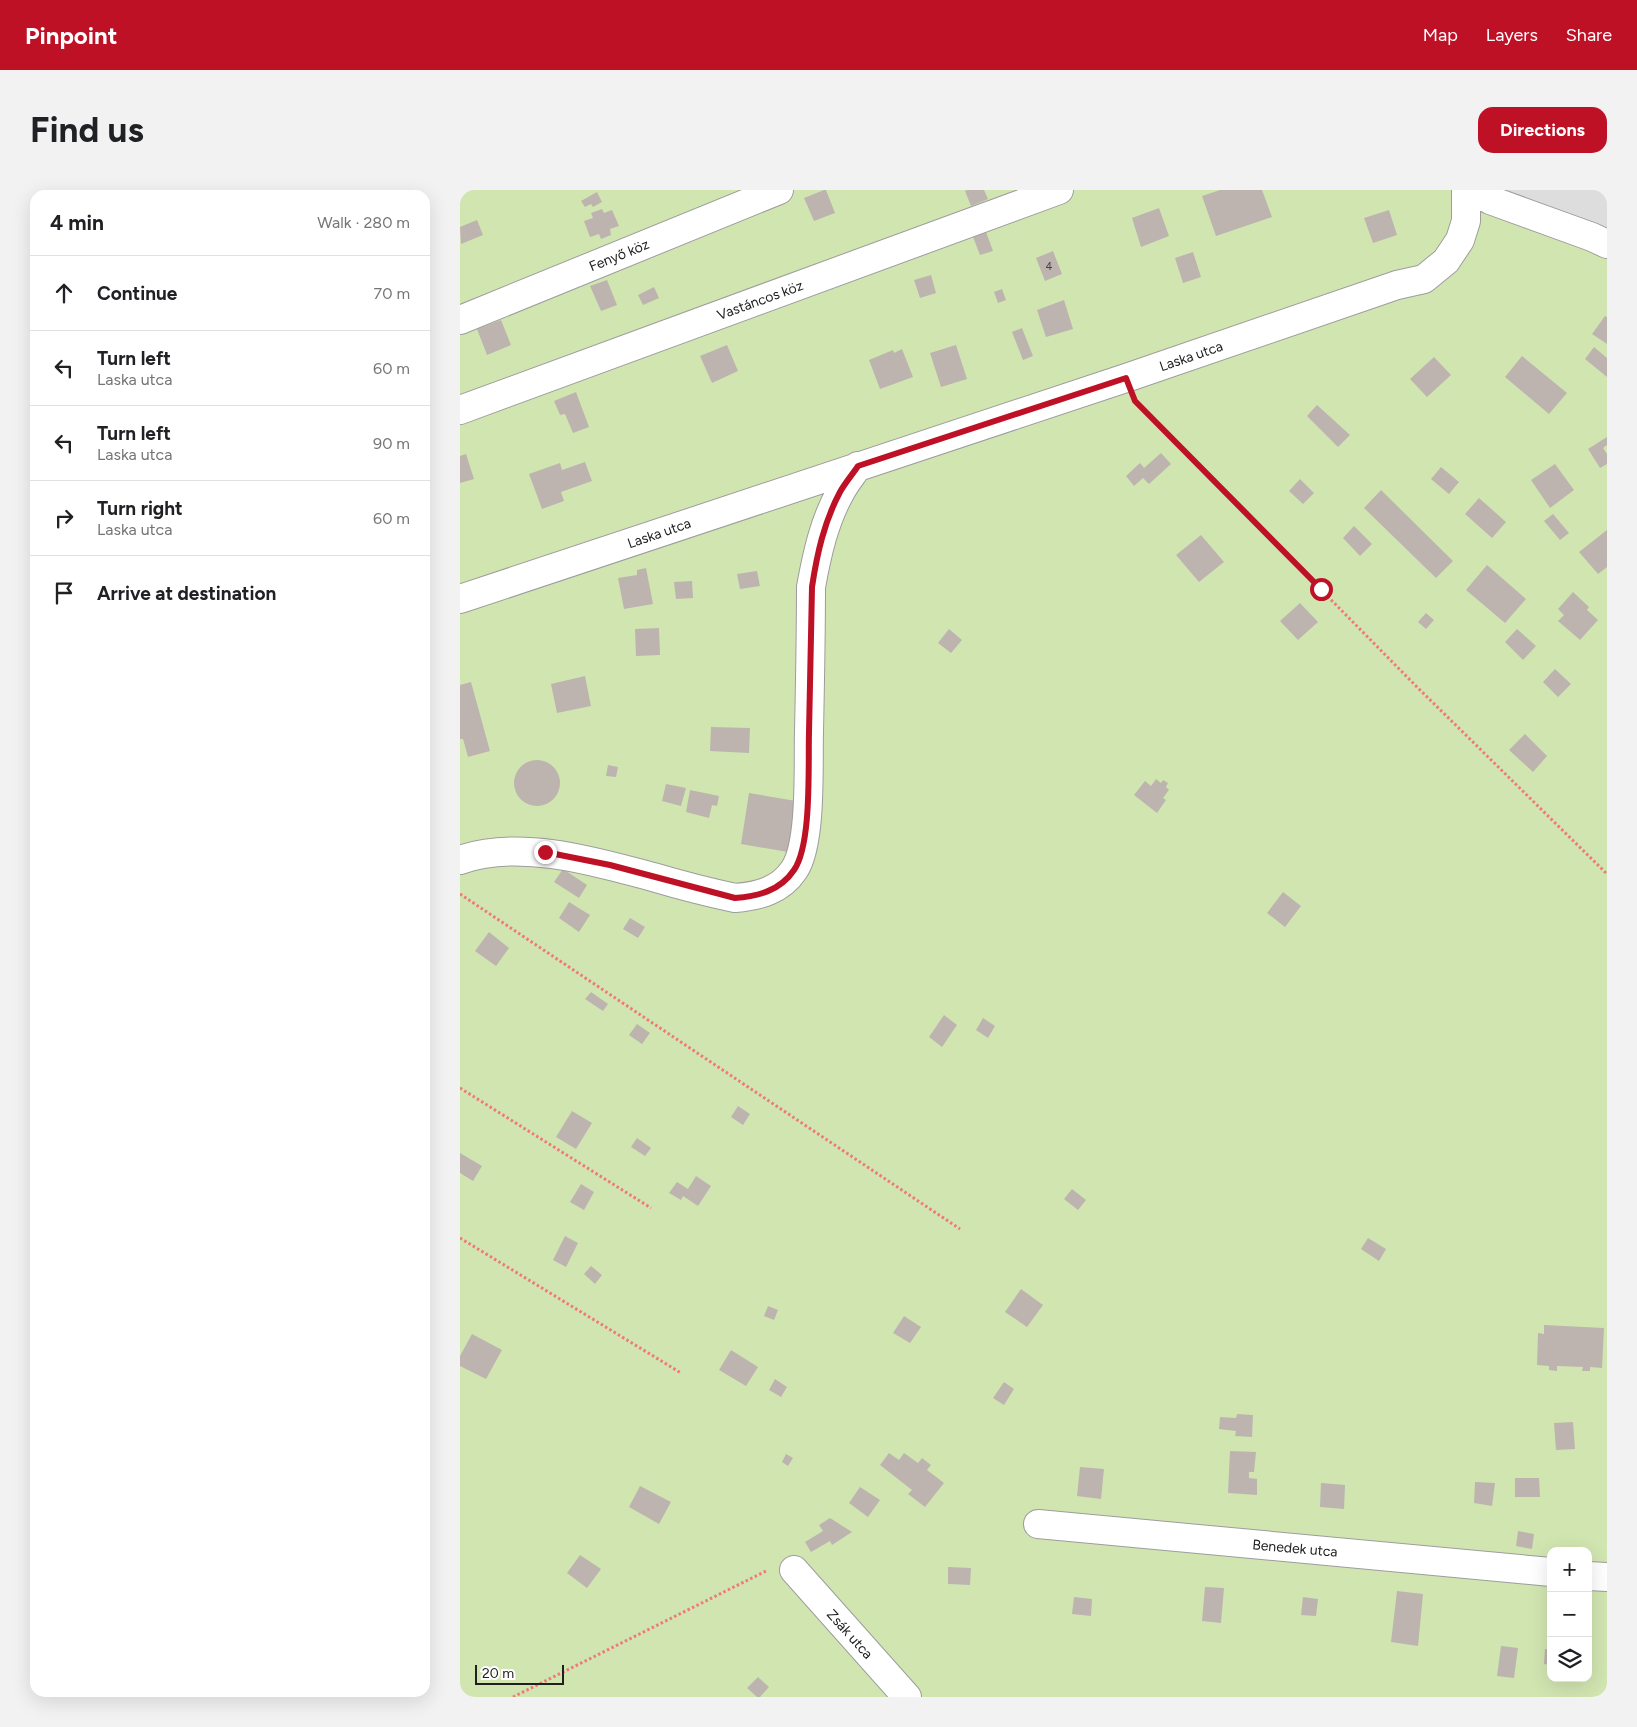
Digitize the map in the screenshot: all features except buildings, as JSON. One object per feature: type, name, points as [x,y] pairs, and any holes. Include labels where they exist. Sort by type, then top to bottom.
[{"type":"street","name":"Fenyő köz","points":[[460,320],[779,190]]},
{"type":"street","name":"Vastáncos köz","points":[[460,410],[1059,190]]},
{"type":"street","name":"Laska utca","points":[[460,599],[1126,378],[1398,285],[1424,279],[1446,261],[1460,240],[1466,221],[1466,190]]},
{"type":"street","points":[[1474,190],[1490,200],[1607,244]]},
{"type":"street","points":[[460,860],[494,853],[545,852],[610,865],[735,898],[755,896],[778,887],[794,870],[801,855],[807,814],[812,587],[817,551],[840,492],[858,466]]},
{"type":"street","name":"Benedek utca","points":[[1038,1524],[1547,1572]]},
{"type":"street","name":"Zsák utca","points":[[783,1569],[907,1697]]},
{"type":"street","points":[[1592,1576],[1607,1578]]},
{"type":"path","points":[[1126,378],[1135,401],[1416,686],[1607,874]]},
{"type":"path","points":[[460,894],[960,1229]]},
{"type":"path","points":[[460,1088],[651,1208]]},
{"type":"path","points":[[460,1238],[681,1373]]},
{"type":"path","points":[[513,1697],[783,1569]]},
{"type":"shaded area","points":[[1474,190],[1607,190],[1607,244]]},
{"type":"green space","points":[[460,190],[1474,190],[1607,244],[1607,1697],[460,1697]]},
{"type":"route","points":[[545,852],[610,865],[735,898],[755,896],[778,887],[794,870],[801,855],[807,814],[812,587],[817,551],[840,492],[858,466],[1126,378],[1135,401],[1321,589]]}]
